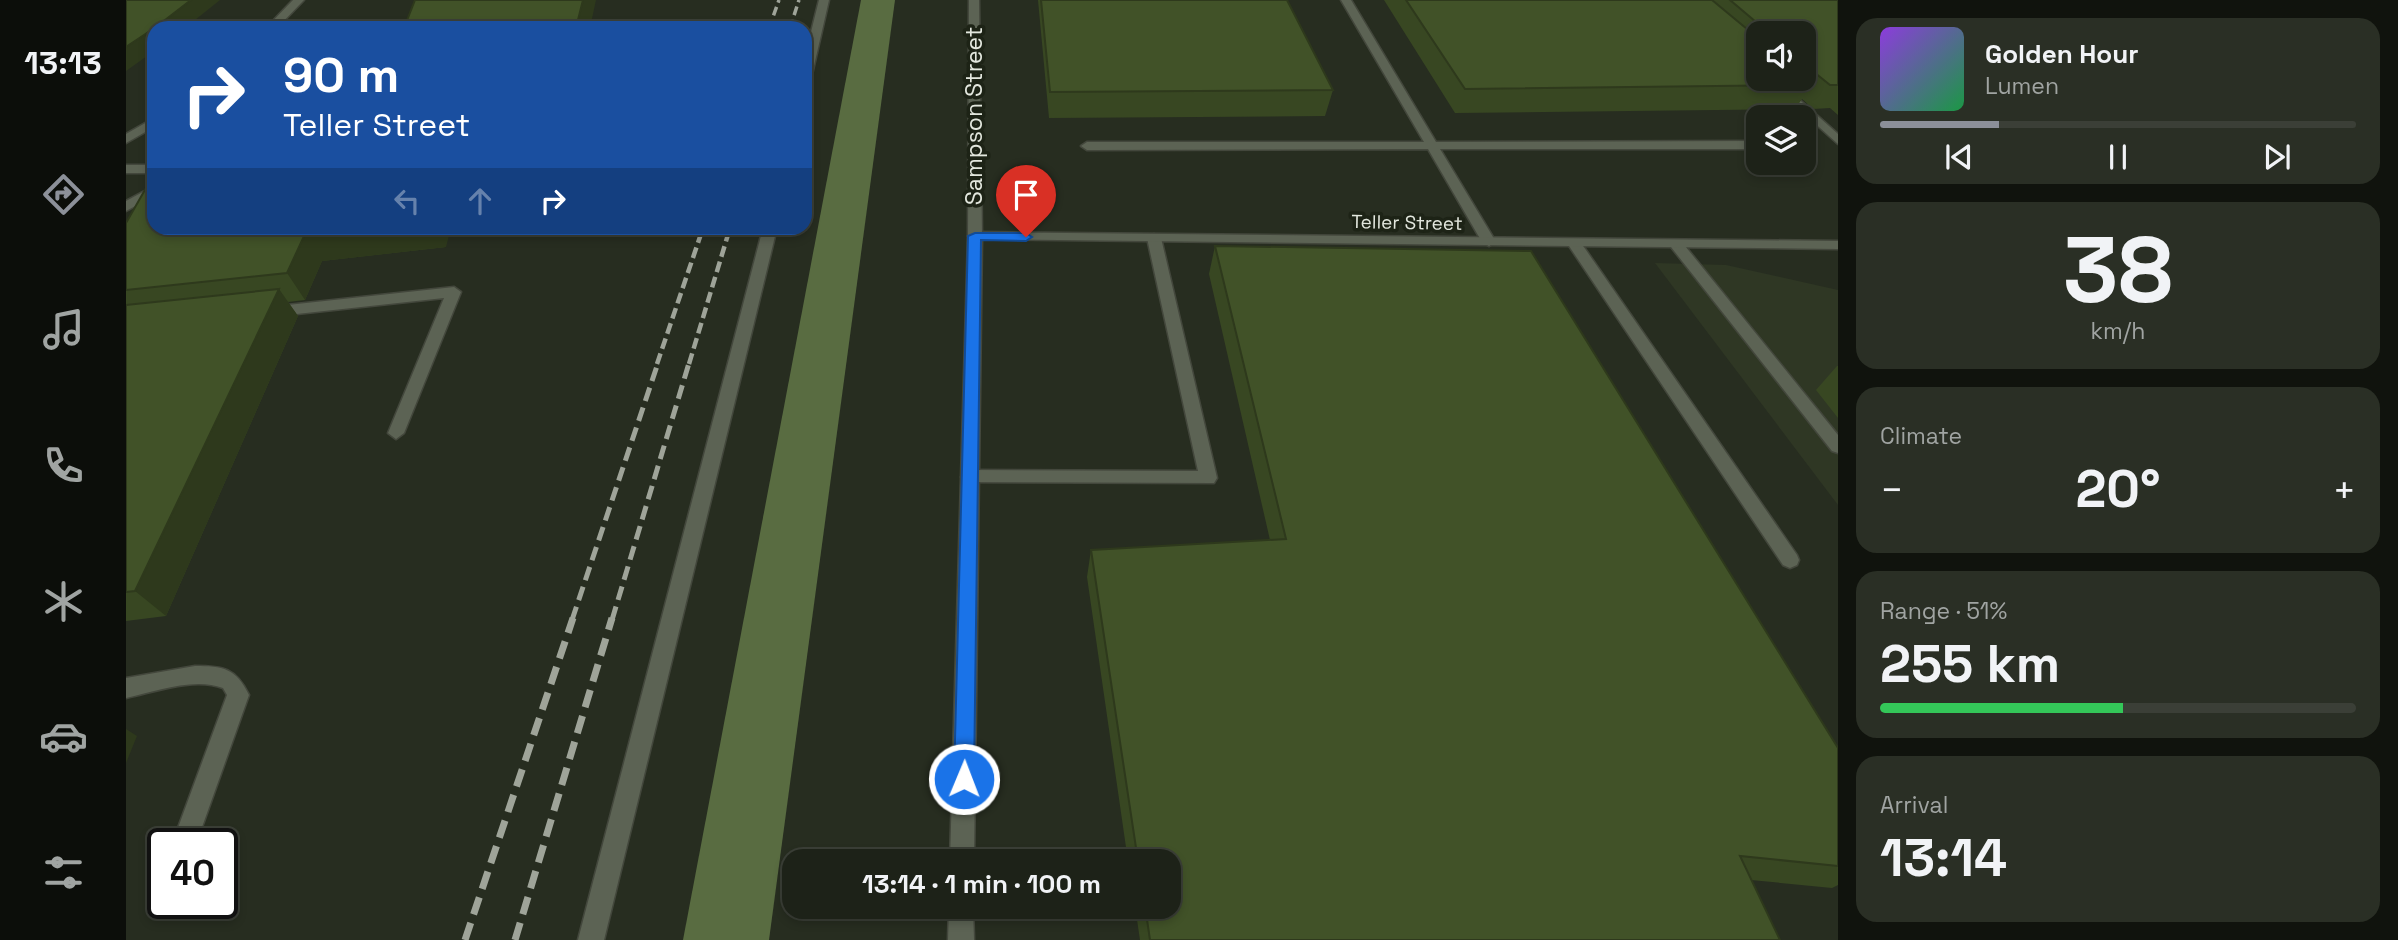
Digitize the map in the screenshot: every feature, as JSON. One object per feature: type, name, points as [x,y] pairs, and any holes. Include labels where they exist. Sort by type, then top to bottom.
[{"type":"street","points":[[278,21],[299,0]]},
{"type":"street","points":[[812,50],[824,0]]},
{"type":"street","name":"Sampson Street","points":[[962,849],[975,236],[974,0]]},
{"type":"street","points":[[1346,0],[1489,242]]},
{"type":"street","points":[[1783,91],[1838,140]]},
{"type":"street","points":[[126,139],[147,126]]},
{"type":"street","points":[[1087,146],[1746,145]]},
{"type":"street","points":[[126,169],[147,169]]},
{"type":"street","points":[[126,207],[147,195]]},
{"type":"street","points":[[591,940],[768,235]]},
{"type":"street","name":"Teller Street","points":[[975,236],[1838,245]]},
{"type":"street","points":[[970,477],[1208,478],[1154,238]]},
{"type":"street","points":[[1574,243],[1790,560]]},
{"type":"street","points":[[1676,244],[1838,447]]},
{"type":"street","points":[[249,314],[454,292],[396,433]]},
{"type":"street","points":[[126,688],[199,676],[218,676],[231,682],[238,695],[190,828]]},
{"type":"street","points":[[961,919],[961,940]]},
{"type":"shaded area","points":[[1655,263],[1726,265],[1838,290],[1838,505]]},
{"type":"building","points":[[126,0],[191,0],[164,21],[147,21],[147,33],[126,47]]},
{"type":"building","points":[[415,0],[583,0],[578,21],[407,21]]},
{"type":"building","points":[[1041,0],[1287,0],[1333,90],[1050,92]]},
{"type":"building","points":[[1406,0],[1712,0],[1746,28],[1746,86],[1465,89]]},
{"type":"building","points":[[1730,0],[1838,0],[1838,85],[1830,85],[1816,74],[1816,21],[1755,21]]},
{"type":"building","points":[[147,186],[147,235],[305,235],[287,273],[126,290],[126,223]]},
{"type":"building","points":[[1215,246],[1531,251],[1838,748],[1838,866],[1740,856],[1780,940],[1150,940],[1147,919],[1181,919],[1181,849],[1136,849],[1091,550],[1286,539]]},
{"type":"building","points":[[279,289],[135,591],[126,592],[126,305]]},
{"type":"waterway","points":[[726,940],[878,0]]},
{"type":"railway","points":[[772,21],[779,0]]},
{"type":"railway","points":[[792,21],[799,0]]},
{"type":"railway","points":[[657,364],[701,235]]},
{"type":"railway","points":[[689,364],[728,235]]},
{"type":"railway","points":[[572,620],[658,363]]},
{"type":"railway","points":[[612,620],[689,363]]},
{"type":"railway","points":[[465,940],[573,618]]},
{"type":"railway","points":[[515,940],[612,618]]},
{"type":"route","points":[[964,779],[975,236],[1026,237]]}]
